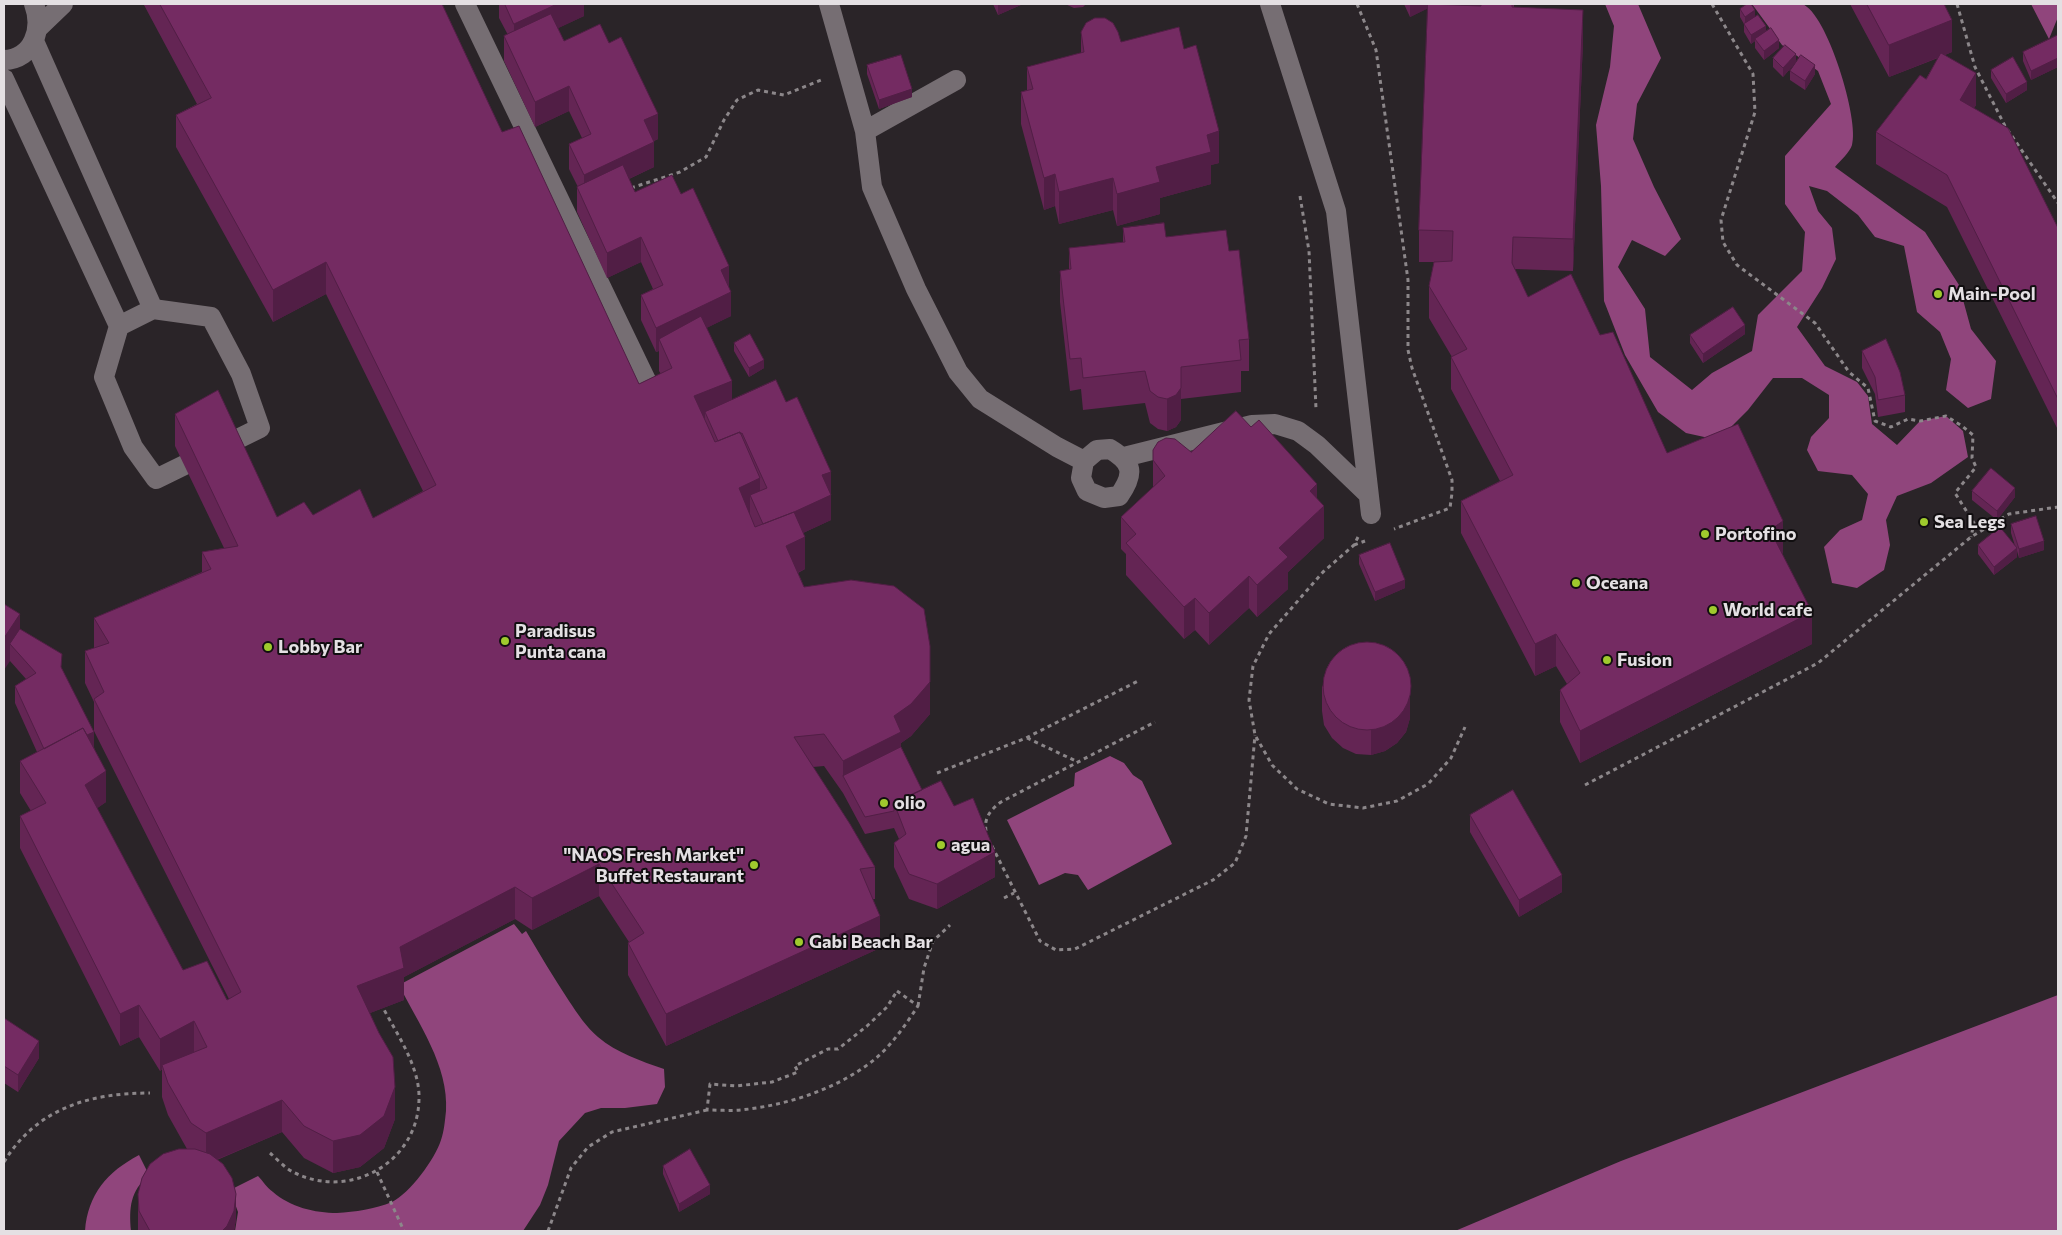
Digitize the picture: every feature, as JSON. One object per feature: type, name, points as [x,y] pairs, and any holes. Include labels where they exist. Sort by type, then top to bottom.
[{"type":"lane","points":[[34,4],[38,14],[36,35],[153,309]]},
{"type":"lane","points":[[4,60],[10,60],[24,53],[36,35],[63,4]]},
{"type":"lane","points":[[465,4],[664,420]]},
{"type":"lane","points":[[829,4],[865,130],[872,187],[916,289],[958,372],[980,399],[1057,447],[1084,461]]},
{"type":"lane","points":[[1270,4],[1336,211],[1371,514]]},
{"type":"lane","points":[[4,79],[119,326],[104,377],[133,447],[156,479],[260,428],[241,374],[211,318],[153,309],[119,326]]},
{"type":"lane","points":[[865,130],[956,80]]},
{"type":"lane","points":[[1124,457],[1252,425],[1276,424],[1298,431],[1317,445],[1368,494]]},
{"type":"lane","points":[[1110,448],[1124,457],[1129,468],[1128,483],[1119,496],[1104,498],[1087,491],[1081,478],[1084,461],[1097,450],[1110,448]]},
{"type":"path","points":[[1356,4],[1376,50],[1408,280],[1408,350],[1412,368],[1452,480],[1450,508],[1389,532]]},
{"type":"path","points":[[1712,4],[1753,74],[1755,112],[1721,220],[1724,242],[1737,265],[1815,323],[1849,372],[1868,388],[1875,421],[1891,427],[1908,419],[1920,421],[1946,416],[1973,435],[1972,458],[1976,467],[1955,493],[1974,523],[1971,537]]},
{"type":"path","points":[[1957,4],[1975,67],[2005,126],[2058,203]]},
{"type":"path","points":[[628,189],[680,172],[706,157],[724,120],[737,100],[758,90],[784,94],[847,70]]},
{"type":"path","points":[[1299,193],[1309,251],[1317,445]]},
{"type":"path","points":[[1585,785],[1818,663],[1971,537],[2009,514],[2058,507]]},
{"type":"path","points":[[1354,545],[1371,514]]},
{"type":"path","points":[[990,841],[1014,893],[1040,941],[1048,946],[1066,951],[1075,949],[1214,880],[1236,863],[1246,836],[1255,735],[1249,700],[1254,666],[1269,634],[1323,572],[1354,545],[1371,538]]},
{"type":"path","points":[[937,773],[1026,738],[1140,680]]},
{"type":"path","points":[[986,834],[986,819],[995,807],[1155,722]]},
{"type":"path","points":[[1255,735],[1272,765],[1297,789],[1329,804],[1363,808],[1397,801],[1428,784],[1451,758],[1465,727]]},
{"type":"path","points":[[1026,738],[1078,762]]},
{"type":"path","points":[[1004,898],[1014,893]]},
{"type":"path","points":[[548,1231],[571,1168],[588,1147],[612,1132],[707,1110],[741,1110],[776,1104],[812,1094],[848,1076],[875,1058],[906,1023],[918,1006],[924,968],[933,941],[950,925]]},
{"type":"path","points":[[707,1110],[710,1084],[736,1086],[772,1082],[798,1072],[795,1066],[828,1049],[838,1049],[867,1026],[887,1007],[897,991],[918,1006]]},
{"type":"path","points":[[270,1153],[292,1172],[320,1182],[350,1182],[376,1172],[399,1153],[414,1128],[419,1098],[414,1069],[378,997]]},
{"type":"path","points":[[4,1162],[14,1146],[44,1119],[80,1101],[120,1093],[150,1093]]},
{"type":"path","points":[[376,1172],[404,1231]]},
{"type":"shaded area","name":"Main-Pool","points":[[1793,3],[1802,4],[1812,11],[1821,26],[1831,46],[1846,92],[1851,114],[1852,145],[1835,167],[1925,232],[1959,285],[1971,329],[1996,361],[1991,399],[1968,408],[1946,390],[1951,359],[1940,332],[1917,312],[1904,246],[1875,237],[1858,215],[1827,191],[1809,186],[1818,211],[1832,228],[1836,259],[1822,288],[1797,327],[1825,366],[1857,382],[1868,396],[1872,424],[1897,445],[1920,421],[1946,416],[1963,431],[1968,457],[1931,483],[1897,496],[1886,520],[1890,545],[1884,570],[1857,588],[1832,583],[1824,547],[1840,530],[1862,520],[1868,494],[1852,475],[1818,471],[1807,450],[1811,437],[1829,418],[1829,395],[1802,378],[1773,378],[1748,410],[1718,440],[1686,433],[1658,412],[1625,355],[1604,301],[1601,186],[1596,125],[1610,67],[1614,26],[1605,4],[1638,4],[1661,58],[1637,104],[1633,139],[1654,187],[1681,239],[1665,256],[1632,240],[1618,267],[1645,309],[1650,357],[1692,390],[1712,373],[1752,351],[1758,315],[1802,271],[1805,232],[1785,204],[1785,156],[1831,104],[1818,71],[1782,45],[1752,4]]},
{"type":"shaded area","points":[[2031,4],[2058,4],[2058,17],[2049,39]]},
{"type":"shaded area","points":[[1110,756],[1124,763],[1133,775],[1142,781],[1172,844],[1088,890],[1078,875],[1065,873],[1039,885],[1007,820],[1074,786],[1075,773]]},
{"type":"shaded area","points":[[514,924],[522,934],[526,931],[569,1001],[594,1033],[605,1043],[621,1052],[664,1069],[665,1087],[657,1104],[625,1108],[601,1108],[585,1113],[559,1141],[548,1185],[540,1205],[523,1231],[235,1231],[238,1212],[230,1190],[258,1176],[271,1190],[287,1202],[303,1208],[329,1213],[358,1211],[392,1202],[399,1198],[414,1183],[433,1156],[441,1140],[444,1130],[446,1094],[443,1078],[431,1045],[399,985]]},
{"type":"shaded area","points":[[2058,995],[2058,1231],[1455,1231],[1621,1161]]},
{"type":"shaded area","points":[[139,1155],[149,1175],[138,1187],[132,1200],[130,1215],[131,1231],[85,1231],[90,1206],[101,1186],[117,1169]]},
{"type":"building","points":[[160,4],[442,4],[502,132],[519,126],[639,384],[672,368],[659,339],[701,316],[732,381],[694,396],[715,442],[740,432],[760,478],[739,488],[755,527],[794,512],[805,537],[786,546],[804,587],[851,580],[894,586],[924,609],[930,646],[930,682],[911,704],[894,716],[901,732],[843,761],[824,734],[794,737],[850,824],[875,867],[860,869],[880,916],[666,1014],[628,943],[644,933],[599,864],[532,898],[515,887],[400,947],[404,968],[357,986],[379,1033],[393,1057],[395,1087],[384,1116],[360,1135],[333,1141],[304,1126],[282,1100],[206,1133],[191,1123],[168,1083],[162,1065],[207,1047],[194,1021],[160,1039],[139,1005],[120,1014],[20,816],[46,803],[20,761],[83,728],[106,771],[85,785],[183,970],[207,961],[227,1000],[241,992],[94,699],[104,692],[85,651],[109,643],[94,618],[211,569],[202,552],[238,546],[175,414],[218,390],[277,517],[304,502],[313,515],[360,489],[373,518],[436,485],[326,262],[273,290],[176,115],[211,98]]},
{"type":"building","points":[[505,4],[557,4],[514,24]]},
{"type":"building","points":[[1428,4],[1481,6],[1481,4],[1512,4],[1512,7],[1583,10],[1573,239],[1513,237],[1512,263],[1528,297],[1571,274],[1600,335],[1613,332],[1667,453],[1738,424],[1783,521],[1770,530],[1812,612],[1580,731],[1560,690],[1580,673],[1556,634],[1535,644],[1461,501],[1513,475],[1451,357],[1467,349],[1429,286],[1434,262],[1452,261],[1453,231],[1419,230]]},
{"type":"building","points":[[1747,4],[1751,4],[1755,10],[1745,17],[1740,9]]},
{"type":"building","points":[[1867,4],[1944,4],[1952,20],[1889,45]]},
{"type":"building","points":[[551,14],[564,41],[600,24],[609,43],[621,37],[658,114],[644,120],[654,142],[584,175],[569,144],[591,134],[569,86],[535,102],[504,36]]},
{"type":"building","points":[[1758,15],[1766,26],[1751,35],[1744,24]]},
{"type":"building","points":[[1095,18],[1105,18],[1113,23],[1121,42],[1179,27],[1184,49],[1196,45],[1219,131],[1207,135],[1211,152],[1156,167],[1160,182],[1117,194],[1113,178],[1059,192],[1055,174],[1044,178],[1021,92],[1033,89],[1027,67],[1084,52],[1081,32],[1086,23]]},
{"type":"building","points":[[1771,28],[1779,40],[1764,51],[1755,39]]},
{"type":"building","points":[[2058,35],[2058,58],[2031,71],[2023,52]]},
{"type":"building","points":[[1785,45],[1796,54],[1783,68],[1773,58]]},
{"type":"building","points":[[1941,53],[1976,73],[1960,100],[2008,128],[2058,228],[2058,399],[1947,175],[1876,132],[1920,75],[1926,79]]},
{"type":"building","points":[[901,55],[912,89],[879,100],[867,65]]},
{"type":"building","points":[[1801,55],[1815,65],[1805,81],[1790,71]]},
{"type":"building","points":[[2013,57],[2027,82],[2006,94],[1991,70]]},
{"type":"building","points":[[623,165],[635,192],[672,175],[681,194],[693,188],[729,266],[721,270],[731,292],[656,328],[641,295],[663,285],[641,237],[607,253],[577,187]]},
{"type":"building","points":[[1164,223],[1166,237],[1226,230],[1229,251],[1239,250],[1249,339],[1239,340],[1241,360],[1181,367],[1181,388],[1176,395],[1167,399],[1158,397],[1150,391],[1145,371],[1083,378],[1081,358],[1070,359],[1060,271],[1071,269],[1069,248],[1125,242],[1123,228]]},
{"type":"building","points":[[1733,307],[1745,325],[1703,354],[1690,335]]},
{"type":"building","points":[[750,334],[764,360],[749,368],[734,343]]},
{"type":"building","points":[[1886,339],[1900,372],[1905,395],[1878,400],[1875,377],[1862,351]]},
{"type":"building","points":[[776,380],[786,402],[797,397],[831,472],[822,475],[831,495],[763,524],[750,495],[767,488],[742,433],[740,434],[740,432],[718,441],[705,412]]},
{"type":"building","points":[[1236,411],[1251,427],[1259,420],[1317,484],[1310,491],[1324,506],[1279,548],[1288,557],[1257,585],[1249,576],[1209,613],[1195,598],[1184,607],[1126,543],[1136,534],[1121,517],[1165,476],[1153,460],[1153,450],[1158,442],[1166,438],[1175,439],[1191,452]]},
{"type":"building","points":[[1991,468],[2015,488],[1997,511],[1972,491]]},
{"type":"building","points":[[2036,516],[2044,541],[2019,549],[2011,524]]},
{"type":"building","points":[[2000,527],[2017,548],[1994,567],[1978,545]]},
{"type":"building","points":[[1390,543],[1405,580],[1375,592],[1359,555]]},
{"type":"building","points":[[4,604],[20,614],[4,638]]},
{"type":"building","points":[[20,629],[62,654],[61,667],[94,732],[87,735],[83,728],[44,749],[15,686],[36,673],[10,644]]},
{"type":"building","points":[[1367,642],[1384,645],[1392,649],[1404,661],[1408,669],[1411,686],[1408,703],[1404,711],[1392,723],[1384,727],[1367,730],[1350,727],[1342,723],[1330,711],[1326,703],[1323,686],[1326,669],[1330,661],[1342,649],[1350,645]]},
{"type":"building","points":[[901,747],[922,790],[894,803],[894,811],[865,817],[843,776]]},
{"type":"building","name":"agua","points":[[941,781],[954,806],[973,798],[995,852],[937,884],[909,874],[894,843],[906,834],[894,803]]},
{"type":"building","points":[[1513,790],[1562,875],[1519,900],[1470,815]]},
{"type":"building","points":[[4,1018],[39,1041],[18,1075],[4,1066]]},
{"type":"building","points":[[179,1149],[195,1149],[210,1154],[223,1164],[232,1178],[236,1194],[234,1211],[227,1226],[222,1231],[150,1231],[139,1211],[138,1194],[142,1178],[150,1164],[163,1154]]},
{"type":"building","points":[[690,1149],[710,1185],[679,1204],[663,1166]]},
{"type":"place","name":"Main-Pool","points":[[1938,294]]},
{"type":"place","name":"Sea Legs","points":[[1924,522]]},
{"type":"place","name":"Portofino","points":[[1705,534]]},
{"type":"place","name":"Oceana","points":[[1576,583]]},
{"type":"place","name":"World cafe","points":[[1713,610]]},
{"type":"place","name":"Paradisus Punta cana","points":[[505,641]]},
{"type":"place","name":"Lobby Bar","points":[[268,647]]},
{"type":"place","name":"Fusion","points":[[1607,660]]},
{"type":"place","name":"olio","points":[[884,803]]},
{"type":"place","name":"agua","points":[[941,845]]},
{"type":"place","name":"\"NAOS Fresh Market\" Buffet Restaurant","points":[[754,865]]},
{"type":"place","name":"Gabi Beach Bar","points":[[799,942]]}]
